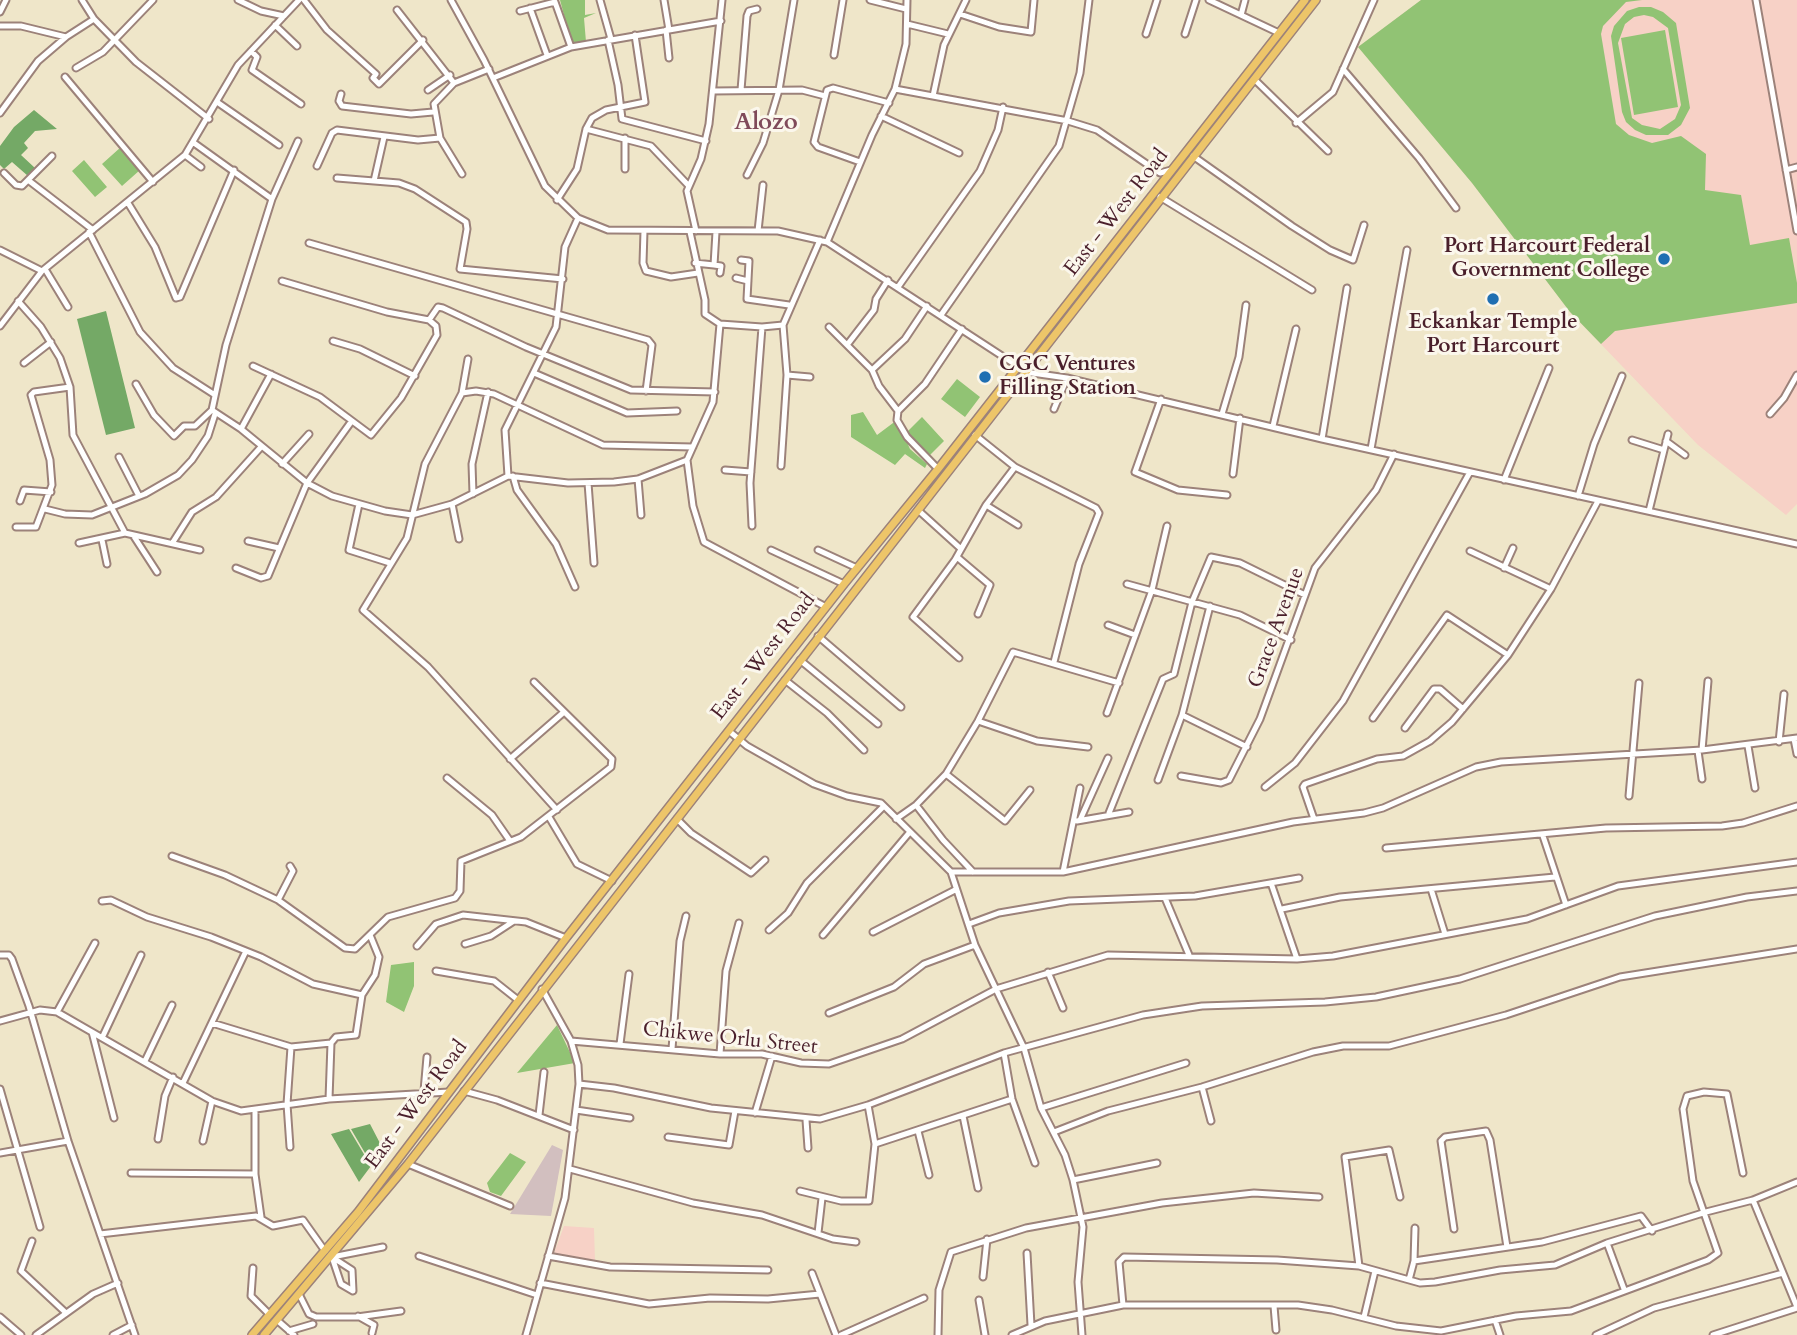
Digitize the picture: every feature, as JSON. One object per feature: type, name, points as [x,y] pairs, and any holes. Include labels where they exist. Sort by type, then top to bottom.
[{"type":"main road","name":"East - West Road","points":[[264,1335],[300,1297],[408,1164],[918,510],[1022,369],[1305,0]]},
{"type":"main road","name":"East - West Road","points":[[252,1335],[325,1251],[844,584],[1022,369],[1160,197],[1175,172],[1193,156],[1316,0]]},
{"type":"street","points":[[0,12],[6,0]]},
{"type":"street","points":[[82,0],[94,19],[136,62],[209,119]]},
{"type":"street","points":[[76,68],[103,52],[153,0]]},
{"type":"street","points":[[238,0],[261,11],[284,16]]},
{"type":"street","points":[[0,326],[43,270],[185,155],[209,119],[238,65],[301,0],[327,30],[376,74],[373,78],[379,84],[423,40]]},
{"type":"street","points":[[452,0],[489,69],[541,178],[557,200],[578,218],[599,228],[693,232],[778,231],[824,241],[1022,369],[1161,399],[1322,439],[1797,544]]},
{"type":"street","points":[[600,0],[624,120],[706,141]]},
{"type":"street","points":[[664,0],[669,58]]},
{"type":"street","points":[[722,0],[706,141],[688,185],[695,263],[705,300],[705,314],[720,324],[762,327],[783,325]]},
{"type":"street","points":[[747,175],[763,143],[779,90],[794,0]]},
{"type":"street","points":[[834,55],[843,0]]},
{"type":"street","points":[[870,0],[906,9]]},
{"type":"street","points":[[780,466],[788,375],[783,325],[789,305],[824,241],[895,89],[907,24],[907,0]]},
{"type":"street","points":[[933,96],[948,34],[965,0]]},
{"type":"street","points":[[960,14],[999,27],[1031,32],[1034,0]]},
{"type":"street","points":[[941,315],[1059,146],[1080,73],[1089,0]]},
{"type":"street","points":[[1146,34],[1157,0]]},
{"type":"street","points":[[1185,34],[1196,0]]},
{"type":"street","points":[[1209,0],[1279,33]]},
{"type":"street","points":[[1241,15],[1245,0]]},
{"type":"street","points":[[1296,123],[1333,92],[1374,0]]},
{"type":"street","points":[[1756,0],[1797,231]]},
{"type":"street","points":[[520,11],[552,1],[557,3],[571,47]]},
{"type":"street","points":[[530,8],[547,55]]},
{"type":"street","points":[[397,9],[454,83]]},
{"type":"street","points":[[741,90],[747,16],[749,11],[757,9]]},
{"type":"street","points":[[0,113],[38,61],[66,37],[94,19]]},
{"type":"street","points":[[493,78],[571,47],[721,21]]},
{"type":"street","points":[[907,24],[948,34]]},
{"type":"street","points":[[275,25],[298,46]]},
{"type":"street","points":[[0,26],[21,26],[66,37]]},
{"type":"street","points":[[557,200],[577,169],[586,128],[598,114],[645,102],[635,35]]},
{"type":"street","points":[[251,51],[257,57],[252,70],[301,104]]},
{"type":"street","points":[[462,173],[440,138],[433,112],[437,99],[454,83],[489,69]]},
{"type":"street","points":[[1343,69],[1419,158],[1456,208]]},
{"type":"street","points":[[428,90],[450,75]]},
{"type":"street","points":[[65,76],[153,182]]},
{"type":"street","points":[[1254,79],[1296,123],[1328,151]]},
{"type":"street","points":[[860,162],[818,147],[814,142],[825,96],[833,88],[888,103]]},
{"type":"street","points":[[895,89],[1068,121],[1097,130],[1160,173],[1175,172]]},
{"type":"street","points":[[713,91],[802,90],[825,96]]},
{"type":"street","points":[[341,94],[339,101],[342,106],[411,114],[433,112]]},
{"type":"street","points":[[217,102],[279,145]]},
{"type":"street","points":[[898,287],[981,171],[998,130],[1003,107]]},
{"type":"street","points":[[881,116],[958,153]]},
{"type":"street","points":[[586,128],[643,142],[657,150],[688,185]]},
{"type":"street","points":[[317,166],[334,131],[384,137],[440,138]]},
{"type":"street","points":[[374,181],[384,137]]},
{"type":"street","points":[[625,138],[625,169]]},
{"type":"street","points":[[45,509],[77,516],[113,507],[139,496],[178,475],[208,436],[226,345],[272,199],[298,141]]},
{"type":"street","points":[[194,143],[272,199]]},
{"type":"street","points":[[185,155],[201,167]]},
{"type":"street","points":[[4,173],[19,186],[52,156]]},
{"type":"street","points":[[1193,156],[1292,226],[1330,250],[1353,260],[1364,225]]},
{"type":"street","points":[[1786,170],[1797,167]]},
{"type":"street","points":[[128,203],[155,247],[178,298],[234,170]]},
{"type":"street","points":[[337,178],[374,181],[415,189],[466,222],[460,269],[563,279]]},
{"type":"street","points":[[28,180],[91,231],[140,332],[173,368],[215,395]]},
{"type":"street","points":[[758,231],[763,185]]},
{"type":"street","points":[[1160,197],[1312,290]]},
{"type":"street","points":[[575,587],[556,544],[517,490],[511,476],[505,430],[516,403],[556,327],[565,247],[578,218]]},
{"type":"street","points":[[644,231],[643,263],[646,271],[671,277],[698,273]]},
{"type":"street","points":[[714,265],[716,232]]},
{"type":"street","points":[[309,243],[558,312],[651,343],[646,391]]},
{"type":"street","points":[[0,250],[43,270],[68,307]]},
{"type":"street","points":[[1371,449],[1407,250]]},
{"type":"street","points":[[741,260],[749,261],[747,299],[789,305]]},
{"type":"street","points":[[695,263],[721,266],[720,273]]},
{"type":"street","points":[[736,278],[748,281]]},
{"type":"street","points":[[253,366],[320,397],[367,435],[373,434],[415,376],[437,335],[438,329],[429,320],[387,312],[282,281]]},
{"type":"street","points":[[847,345],[874,310],[876,299],[888,281]]},
{"type":"street","points":[[1322,439],[1348,288]]},
{"type":"street","points":[[19,301],[51,342],[70,387],[73,435],[125,533]]},
{"type":"street","points":[[1222,414],[1239,357],[1246,305]]},
{"type":"street","points":[[872,370],[905,339],[927,306]]},
{"type":"street","points":[[429,320],[438,307],[443,308],[617,385],[646,391],[715,391]]},
{"type":"street","points":[[720,324],[715,391],[709,415],[687,460],[693,506],[704,542],[826,607]]},
{"type":"street","points":[[752,526],[751,472],[762,327]]},
{"type":"street","points":[[829,327],[872,370],[878,386],[898,411]]},
{"type":"street","points":[[938,469],[907,438],[897,420],[898,411],[925,384],[962,329]]},
{"type":"street","points":[[1273,426],[1296,329]]},
{"type":"street","points":[[333,341],[360,349],[415,376]]},
{"type":"street","points":[[23,363],[51,342]]},
{"type":"street","points":[[468,359],[463,393],[425,464],[407,538],[365,605],[364,613],[428,667],[557,810]]},
{"type":"street","points":[[1504,480],[1549,368]]},
{"type":"street","points":[[534,373],[627,413],[677,411]]},
{"type":"street","points":[[241,429],[271,374]]},
{"type":"street","points":[[788,375],[810,377]]},
{"type":"street","points":[[1770,414],[1784,398],[1797,375]]},
{"type":"street","points":[[1578,496],[1594,444],[1622,376]]},
{"type":"street","points":[[1055,409],[1068,378]]},
{"type":"street","points":[[136,384],[154,415],[174,436],[187,425],[195,426],[213,412]]},
{"type":"street","points":[[16,527],[36,527],[51,492],[53,472],[30,395],[70,387]]},
{"type":"street","points":[[463,393],[488,392],[603,445],[693,447]]},
{"type":"street","points":[[473,494],[472,464],[488,392]]},
{"type":"street","points":[[1161,399],[1135,472],[1178,490],[1227,495]]},
{"type":"street","points":[[213,412],[241,429],[307,483],[359,503],[412,514],[452,504],[511,476],[588,483],[638,479],[687,460]]},
{"type":"street","points":[[1233,474],[1240,418]]},
{"type":"street","points":[[236,568],[265,578],[307,483],[351,422]]},
{"type":"street","points":[[282,464],[309,434]]},
{"type":"street","points":[[975,435],[1015,467],[1096,508],[1099,513],[1079,564],[1054,662]]},
{"type":"street","points":[[1649,511],[1667,438],[1685,455]]},
{"type":"street","points":[[1632,440],[1664,450]]},
{"type":"street","points":[[173,542],[192,512],[216,497],[261,447]]},
{"type":"street","name":"Grace Avenue","points":[[1181,776],[1227,782],[1247,747],[1290,640],[1315,568],[1376,490],[1394,454]]},
{"type":"street","points":[[119,457],[139,496]]},
{"type":"street","points":[[959,658],[913,617],[957,557],[986,505],[1015,467]]},
{"type":"street","points":[[725,470],[751,472]]},
{"type":"street","points":[[1265,787],[1294,763],[1343,701],[1470,472]]},
{"type":"street","points":[[638,479],[641,515]]},
{"type":"street","points":[[588,483],[594,563]]},
{"type":"street","points":[[20,501],[24,490],[51,492]]},
{"type":"street","points":[[1314,819],[1303,787],[1305,784],[1369,761],[1413,752],[1430,741],[1463,709],[1508,655],[1551,589],[1598,501]]},
{"type":"street","points":[[359,503],[349,550],[390,563]]},
{"type":"street","points":[[452,504],[459,539]]},
{"type":"street","points":[[986,505],[1018,525]]},
{"type":"street","points":[[918,510],[960,548]]},
{"type":"street","points":[[1107,713],[1152,590],[1167,526]]},
{"type":"street","points":[[79,542],[102,540],[125,533],[200,550]]},
{"type":"street","points":[[133,535],[158,572]]},
{"type":"street","points":[[102,540],[107,565]]},
{"type":"street","points":[[248,541],[279,548]]},
{"type":"street","points":[[1504,568],[1513,548]]},
{"type":"street","points":[[771,550],[844,584]]},
{"type":"street","points":[[818,550],[857,568]]},
{"type":"street","points":[[1470,551],[1551,589]]},
{"type":"street","points":[[1109,813],[1163,679],[1174,674],[1192,602],[1208,560],[1213,555],[1240,563],[1305,595]]},
{"type":"street","points":[[957,557],[990,585],[978,614]]},
{"type":"street","points":[[1126,584],[1240,615],[1290,640]]},
{"type":"street","points":[[1157,780],[1181,715],[1210,606]]},
{"type":"street","points":[[1373,718],[1447,615],[1508,655]]},
{"type":"street","points":[[1108,625],[1135,635]]},
{"type":"street","points":[[818,636],[901,707]]},
{"type":"street","points":[[896,819],[916,805],[946,774],[978,721],[1011,654],[1054,662],[1119,683]]},
{"type":"street","points":[[800,660],[878,724]]},
{"type":"street","points":[[785,680],[827,713],[864,750]]},
{"type":"street","points":[[1702,779],[1700,750],[1708,681]]},
{"type":"street","points":[[172,856],[225,875],[278,900],[345,948],[355,949],[388,917],[455,898],[460,891],[461,862],[510,841],[549,817],[613,763],[534,682]]},
{"type":"street","points":[[1629,796],[1639,683]]},
{"type":"street","points":[[1405,727],[1434,689],[1440,689],[1463,709]]},
{"type":"street","points":[[1779,742],[1784,694]]},
{"type":"street","points":[[510,759],[564,712]]},
{"type":"street","points":[[1181,715],[1247,747]]},
{"type":"street","points":[[978,721],[1037,741],[1088,747]]},
{"type":"street","points":[[729,731],[814,784],[847,796],[875,800],[951,872],[975,945],[1024,1048],[1041,1108],[1054,1132],[1073,1180],[1082,1220],[1078,1313],[1082,1335]]},
{"type":"street","points":[[951,872],[1063,872],[1314,819],[1337,818],[1383,808],[1476,767],[1501,762],[1700,750],[1796,738],[1797,754]]},
{"type":"street","points":[[1748,746],[1755,789]]},
{"type":"street","points":[[1080,820],[1108,758]]},
{"type":"street","points":[[946,774],[1005,821],[1030,790]]},
{"type":"street","points":[[447,778],[492,815],[510,841]]},
{"type":"street","points":[[1063,872],[1080,788]]},
{"type":"street","points":[[916,805],[943,840],[974,872]]},
{"type":"street","points":[[769,930],[788,913],[816,874],[884,806]]},
{"type":"street","points":[[1387,848],[1543,836],[1606,828],[1722,826],[1743,823],[1797,806]]},
{"type":"street","points":[[1072,823],[1109,813],[1129,812]]},
{"type":"street","points":[[549,817],[577,864],[612,881]]},
{"type":"street","points":[[676,818],[691,833],[751,873],[765,860]]},
{"type":"street","points":[[822,935],[909,833]]},
{"type":"street","points":[[1543,836],[1566,905]]},
{"type":"street","name":"Chikwe Orlu Street","points":[[571,1041],[720,1054],[772,1055],[813,1065],[848,1060],[902,1039],[996,989],[1108,954],[1297,959],[1334,956],[1527,919],[1618,886],[1797,862]]},
{"type":"street","points":[[278,900],[293,871],[290,866]]},
{"type":"street","points":[[1282,909],[1340,897],[1555,877]]},
{"type":"street","points":[[968,924],[999,913],[1069,901],[1165,898],[1228,892],[1299,878]]},
{"type":"street","points":[[1271,883],[1297,959]]},
{"type":"street","points":[[1431,888],[1445,934]]},
{"type":"street","points":[[873,932],[955,890]]},
{"type":"street","points":[[579,1084],[735,1111],[806,1120],[835,1116],[1004,1053],[1143,1015],[1202,1006],[1325,1002],[1376,997],[1460,979],[1606,929],[1655,916],[1747,897],[1797,891]]},
{"type":"street","points":[[1165,898],[1189,955]]},
{"type":"street","points":[[102,901],[111,901],[147,917],[246,951],[313,984],[362,995]]},
{"type":"street","points":[[417,946],[436,924],[463,915],[537,924],[566,938]]},
{"type":"street","points":[[672,1049],[680,941],[686,916]]},
{"type":"street","points":[[465,944],[491,936],[514,921]]},
{"type":"street","points":[[720,1054],[726,971],[739,923]]},
{"type":"street","points":[[329,1099],[331,1043],[336,1037],[356,1035],[362,995],[372,982],[379,957],[370,935]]},
{"type":"street","points":[[57,1012],[94,943]]},
{"type":"street","points":[[829,1013],[894,987],[924,964],[975,945]]},
{"type":"street","points":[[1054,1132],[1116,1108],[1202,1087],[1313,1052],[1343,1046],[1378,1048],[1411,1041],[1519,1011],[1620,977],[1797,949]]},
{"type":"street","points":[[183,1083],[246,951]]},
{"type":"street","points":[[0,955],[9,955],[12,959],[31,1013],[68,1142],[135,1335]]},
{"type":"street","points":[[102,1038],[141,955]]},
{"type":"street","points":[[436,971],[494,981],[518,1000]]},
{"type":"street","points":[[1048,972],[1063,1008]]},
{"type":"street","points":[[620,1044],[629,974]]},
{"type":"street","points":[[526,1335],[570,1169],[579,1084],[578,1065],[571,1041],[542,989]]},
{"type":"street","points":[[145,1061],[172,1005]]},
{"type":"street","points":[[0,1021],[46,1009],[57,1012],[212,1101],[241,1111],[329,1099],[449,1091]]},
{"type":"street","points":[[212,1023],[290,1047],[331,1043]]},
{"type":"street","points":[[92,1032],[114,1118]]},
{"type":"street","points":[[290,1047],[287,1104],[290,1147]]},
{"type":"street","points":[[1004,1053],[1012,1099],[1035,1163]]},
{"type":"street","points":[[755,1113],[772,1055]]},
{"type":"street","points":[[424,1091],[427,1057]]},
{"type":"street","points":[[1041,1108],[1186,1063]]},
{"type":"street","points":[[539,1115],[544,1073]]},
{"type":"street","points":[[158,1139],[165,1096],[173,1077]]},
{"type":"street","points":[[1202,1087],[1211,1121]]},
{"type":"street","points":[[0,1089],[40,1227]]},
{"type":"street","points":[[464,1091],[539,1115],[574,1130]]},
{"type":"street","points":[[1012,1335],[1031,1325],[1123,1305],[1314,1307],[1410,1328],[1459,1332],[1495,1320],[1571,1311],[1716,1256],[1718,1249],[1693,1181],[1683,1109],[1687,1096],[1704,1092],[1727,1094],[1743,1173]]},
{"type":"street","points":[[875,1144],[1012,1099]]},
{"type":"street","points":[[203,1141],[212,1101]]},
{"type":"street","points":[[800,1191],[822,1198],[864,1203],[869,1201],[875,1144],[868,1105]]},
{"type":"street","points":[[255,1110],[256,1174],[261,1217]]},
{"type":"street","points":[[576,1110],[630,1118]]},
{"type":"street","points":[[668,1137],[729,1145],[735,1111]]},
{"type":"street","points":[[963,1116],[978,1188]]},
{"type":"street","points":[[806,1120],[808,1148]]},
{"type":"street","points":[[919,1131],[929,1175]]},
{"type":"street","points":[[1454,1230],[1441,1141],[1445,1136],[1486,1131],[1490,1140],[1507,1247]]},
{"type":"street","points":[[0,1153],[68,1142]]},
{"type":"street","points":[[1359,1266],[1345,1157],[1390,1150],[1400,1197]]},
{"type":"street","points":[[1073,1180],[1157,1163]]},
{"type":"street","points":[[408,1164],[510,1206]]},
{"type":"street","points":[[570,1169],[693,1203],[762,1215],[856,1242]]},
{"type":"street","points":[[131,1173],[256,1174]]},
{"type":"street","points":[[1123,1305],[1119,1262],[1122,1257],[1278,1260],[1359,1266],[1409,1280],[1435,1282],[1500,1270],[1541,1268],[1607,1243],[1753,1200],[1797,1182]]},
{"type":"street","points":[[938,1335],[939,1290],[948,1255],[987,1239],[1026,1228],[1082,1220],[1162,1203],[1254,1193],[1319,1197]]},
{"type":"street","points":[[818,1233],[822,1198]]},
{"type":"street","points":[[1713,1335],[1797,1307],[1753,1200]]},
{"type":"street","points":[[1415,1261],[1560,1238],[1641,1216],[1652,1231]]},
{"type":"street","points":[[100,1234],[215,1218],[261,1217],[277,1226],[303,1220],[325,1251]]},
{"type":"street","points":[[1409,1280],[1415,1261],[1415,1228]]},
{"type":"street","points":[[983,1277],[987,1239]]},
{"type":"street","points":[[32,1241],[21,1271],[65,1312]]},
{"type":"street","points":[[1607,1243],[1624,1289]]},
{"type":"street","points":[[332,1257],[383,1247]]},
{"type":"street","points":[[1027,1252],[1031,1325]]},
{"type":"street","points":[[419,1256],[537,1295]]},
{"type":"street","points":[[548,1256],[620,1267],[768,1270]]},
{"type":"street","points":[[332,1257],[352,1270],[353,1291],[341,1284],[332,1257]]},
{"type":"street","points":[[253,1268],[251,1296],[270,1315]]},
{"type":"street","points":[[1364,1317],[1376,1271]]},
{"type":"street","points":[[812,1273],[836,1335]]},
{"type":"street","points":[[1596,1335],[1654,1308],[1783,1273]]},
{"type":"street","points":[[36,1335],[65,1312],[118,1283]]},
{"type":"street","points":[[540,1283],[649,1304],[710,1298],[768,1299],[820,1294]]},
{"type":"street","points":[[300,1297],[312,1315],[358,1316],[401,1311]]},
{"type":"street","points":[[841,1335],[924,1298]]},
{"type":"street","points":[[979,1300],[985,1335]]},
{"type":"street","points":[[1274,1306],[1276,1330]]},
{"type":"street","points":[[358,1316],[374,1325],[372,1333]]},
{"type":"street","points":[[0,1317],[21,1335]]},
{"type":"street","points":[[1495,1320],[1500,1335]]},
{"type":"street","points":[[278,1321],[291,1333],[313,1324]]},
{"type":"street","points":[[113,1335],[132,1325]]},
{"type":"shaded area","name":"Port Harcourt Federal Government College","points":[[1421,0],[1797,0],[1797,504],[1786,515],[1698,445],[1570,312],[1472,183],[1358,47]]},
{"type":"shaded area","points":[[552,1145],[563,1150],[551,1216],[510,1214]]},
{"type":"shaded area","points":[[564,1226],[594,1228],[595,1261],[554,1253]]},
{"type":"green space","points":[[560,0],[585,0],[585,15],[596,13],[584,18],[586,42],[572,45]]},
{"type":"green space","points":[[1421,0],[1642,0],[1626,2],[1603,26],[1601,34],[1616,124],[1629,135],[1652,143],[1681,136],[1706,154],[1705,190],[1741,195],[1750,245],[1789,238],[1797,283],[1797,303],[1615,331],[1601,344],[1570,312],[1472,183],[1358,47]]},
{"type":"green space","points":[[1651,7],[1663,12],[1676,23],[1690,108],[1681,125],[1668,135],[1646,135],[1635,130],[1626,122],[1622,112],[1611,36],[1614,26],[1627,11]],"holes":[[[1634,17],[1653,17],[1668,28],[1681,105],[1675,119],[1660,129],[1642,125],[1632,118],[1618,43],[1625,24]]]},
{"type":"green space","points":[[1665,30],[1678,107],[1634,115],[1621,38]]},
{"type":"green space","points":[[34,110],[57,129],[35,131],[24,143],[28,148],[21,155],[35,168],[28,176],[12,162],[4,169],[0,165],[0,146],[14,127]]},
{"type":"green space","points":[[121,147],[140,170],[122,186],[102,164]]},
{"type":"green space","points":[[84,160],[107,187],[95,197],[72,171]]},
{"type":"green space","points":[[106,311],[135,428],[106,435],[77,319]]},
{"type":"green space","points":[[957,379],[980,397],[965,417],[941,399]]},
{"type":"green space","points":[[863,412],[877,435],[897,420],[910,449],[927,464],[925,468],[905,454],[895,465],[851,437],[851,415]]},
{"type":"green space","points":[[922,417],[944,441],[928,457],[906,433]]},
{"type":"green space","points":[[414,962],[414,986],[404,1012],[386,1002],[391,965]]},
{"type":"green space","points":[[557,1025],[575,1063],[517,1073]]},
{"type":"green space","points":[[370,1124],[383,1149],[372,1165],[351,1129]]},
{"type":"green space","points":[[349,1129],[371,1166],[359,1182],[331,1134]]},
{"type":"green space","points":[[510,1153],[526,1162],[501,1196],[490,1192],[487,1183]]},
{"type":"place","name":"Port Harcourt Federal Government College","points":[[1664,259]]},
{"type":"place","name":"Eckankar Temple Port Harcourt","points":[[1493,299]]},
{"type":"place","name":"CGC Ventures Filling Station","points":[[985,377]]},
{"type":"district","name":"Alozo","points":[[766,123]]}]
